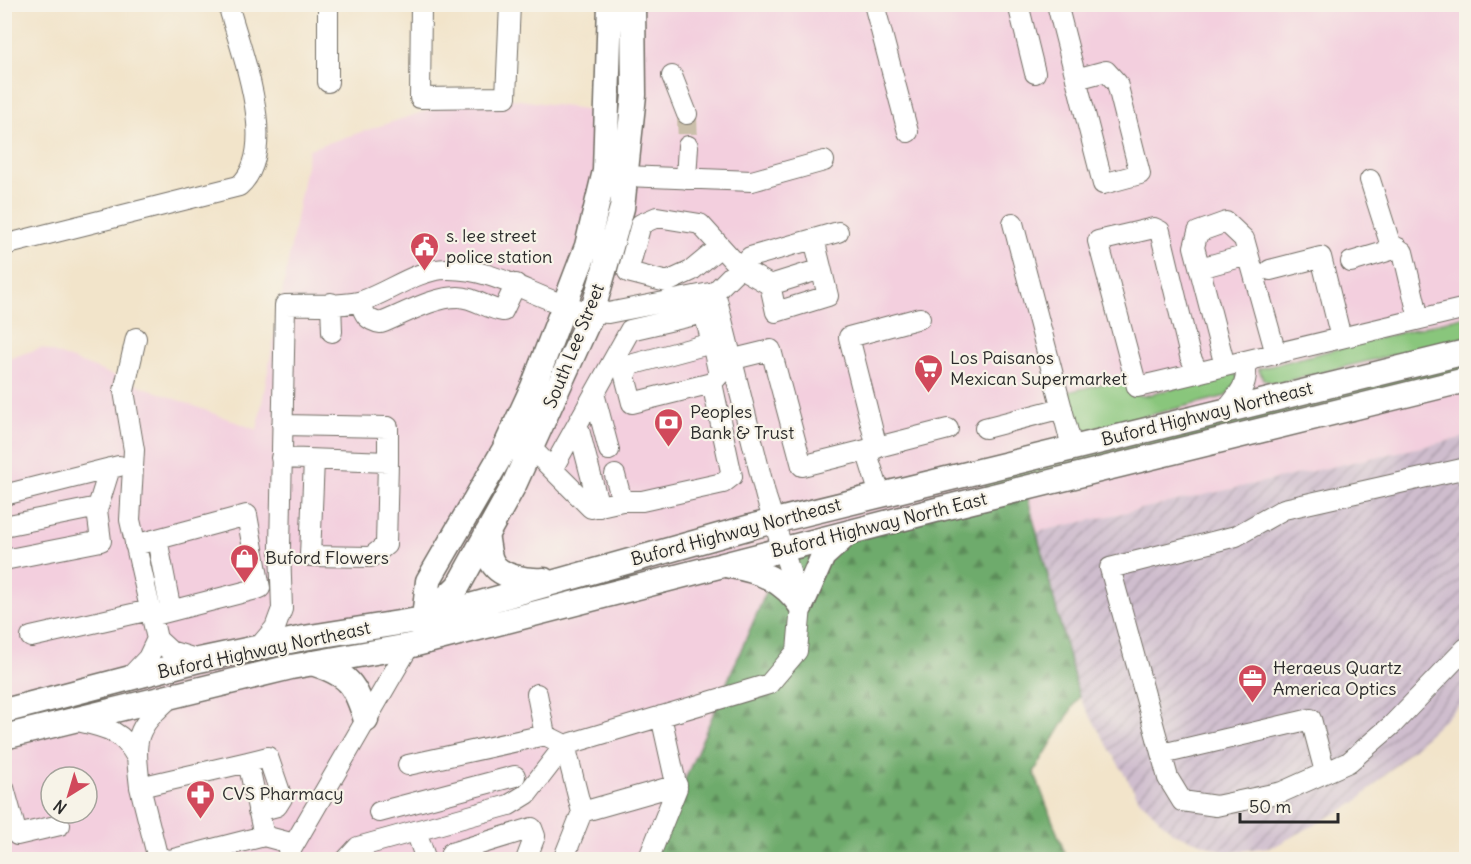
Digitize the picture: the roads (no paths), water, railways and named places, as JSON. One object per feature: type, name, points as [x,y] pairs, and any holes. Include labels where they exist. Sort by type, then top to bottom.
[{"type":"main road","name":"South Lee Street","points":[[424,619],[428,581],[504,450],[533,387],[587,246],[605,171],[610,4]]},
{"type":"main road","name":"South Lee Street","points":[[410,646],[424,619],[458,586],[531,448],[592,313],[617,269],[634,95],[633,4]]},
{"type":"main road","name":"Buford Highway Northeast","points":[[4,711],[199,660],[304,638],[424,619],[774,521],[1228,408],[1467,352]]},
{"type":"main road","name":"Buford Highway North East","points":[[302,665],[410,646],[848,533],[1467,380]]},
{"type":"main road","points":[[801,606],[823,556],[848,533]]},
{"type":"main road","points":[[486,535],[492,562],[504,573],[530,581],[570,577]]},
{"type":"main road","points":[[724,565],[753,569],[777,581],[788,588],[801,606]]},
{"type":"main road","name":"Buford Highway Northeast","points":[[4,737],[302,665]]},
{"type":"main road","points":[[302,665],[328,668],[347,679],[357,692],[366,720]]},
{"type":"street","points":[[4,245],[239,186],[245,180],[255,160],[258,120],[228,4]]},
{"type":"street","points":[[328,4],[328,82]]},
{"type":"street","points":[[422,4],[420,98],[506,97],[510,4]]},
{"type":"street","points":[[874,4],[908,132]]},
{"type":"street","points":[[1018,4],[1035,74]]},
{"type":"street","points":[[1057,4],[1076,79],[1103,184],[1140,174],[1117,83],[1106,71],[1076,79]]},
{"type":"street","points":[[672,76],[687,114]]},
{"type":"street","points":[[686,179],[688,146]]},
{"type":"street","points":[[626,176],[752,181],[824,161]]},
{"type":"street","points":[[1370,180],[1390,243],[1403,252],[1419,320]]},
{"type":"street","points":[[720,247],[692,271],[667,282],[617,269],[642,224],[657,218],[700,224],[739,267],[770,285],[776,312],[828,296],[814,239]]},
{"type":"street","points":[[1225,366],[1194,247],[1198,232],[1226,222],[1244,239],[1276,354]]},
{"type":"street","points":[[1012,223],[1072,447]]},
{"type":"street","points":[[1198,373],[1190,356],[1160,231],[1154,228],[1098,241],[1137,387],[1198,373],[1225,366],[1246,369],[1276,354],[1467,308]]},
{"type":"street","points":[[711,343],[630,365],[625,376],[632,403],[712,383],[719,375],[704,313],[715,292],[750,257],[838,232]]},
{"type":"street","points":[[1351,262],[1398,248]]},
{"type":"street","points":[[1200,268],[1248,255]]},
{"type":"street","points":[[1270,270],[1321,257],[1341,338]]},
{"type":"street","points":[[258,648],[275,628],[282,609],[281,458],[285,305],[360,302],[407,280],[445,269],[483,272],[565,305],[592,313],[626,310],[715,292]]},
{"type":"street","points":[[770,285],[821,269]]},
{"type":"street","points":[[360,302],[364,315],[372,322],[381,323],[434,302],[458,297],[481,302],[503,311],[516,284]]},
{"type":"street","points":[[346,860],[358,847],[509,805],[527,794],[565,745],[769,684],[797,651],[801,606],[774,521],[730,360],[715,292]]},
{"type":"street","points":[[331,303],[332,332]]},
{"type":"street","points":[[553,468],[595,397],[630,330],[626,310]]},
{"type":"street","points":[[630,330],[704,313]]},
{"type":"street","points":[[880,495],[849,337],[920,318]]},
{"type":"street","points":[[136,338],[124,391],[134,450],[130,520],[157,639],[170,651],[199,660]]},
{"type":"street","points":[[730,360],[771,350],[802,466],[948,429]]},
{"type":"street","points":[[1246,369],[1259,387],[1278,396]]},
{"type":"street","points":[[1228,408],[1242,390],[1246,369]]},
{"type":"street","points":[[531,448],[591,508],[622,501],[642,501],[723,483],[732,476],[712,383]]},
{"type":"street","points":[[595,397],[609,450]]},
{"type":"street","points":[[985,428],[1062,408]]},
{"type":"street","points":[[282,425],[388,427],[386,545],[371,557],[310,556],[314,460]]},
{"type":"street","points":[[578,426],[598,507]]},
{"type":"street","points":[[281,458],[388,462]]},
{"type":"street","points":[[4,495],[134,462]]},
{"type":"street","points":[[4,560],[101,541],[98,507],[110,468]]},
{"type":"street","points":[[1467,475],[1461,469],[1284,509],[1236,536],[1110,568],[1168,778],[1182,801],[1216,806],[1282,792],[1349,762],[1392,725],[1467,648]]},
{"type":"street","points":[[615,475],[622,501]]},
{"type":"street","points":[[4,526],[98,507]]},
{"type":"street","points":[[31,637],[150,613],[171,611],[260,588],[247,515],[135,545]]},
{"type":"street","points":[[157,539],[171,611]]},
{"type":"street","points":[[282,609],[291,625],[304,638]]},
{"type":"street","points":[[128,680],[148,658],[157,639]]},
{"type":"street","name":"South Lee Street","points":[[290,852],[410,646]]},
{"type":"street","points":[[537,694],[545,735]]},
{"type":"street","points":[[172,696],[146,719],[140,729],[137,758],[140,787],[157,855],[168,860],[264,836]]},
{"type":"street","points":[[648,860],[677,785],[661,716]]},
{"type":"street","points":[[1161,754],[1311,718],[1325,772]]},
{"type":"street","points":[[73,720],[111,729],[131,747],[137,758]]},
{"type":"street","points":[[408,765],[545,735],[565,745],[582,812],[563,860]]},
{"type":"street","points":[[140,787],[248,762],[264,836],[290,852]]},
{"type":"street","points":[[379,812],[515,777]]},
{"type":"street","points":[[582,812],[677,785]]},
{"type":"street","points":[[4,788],[17,835],[60,825]]},
{"type":"street","points":[[443,823],[452,856],[532,828],[535,836],[526,860]]},
{"type":"street","points":[[416,831],[426,860]]},
{"type":"tunnel","points":[[687,114],[688,146]]},
{"type":"place","name":"s. lee street police station","points":[[425,272]]},
{"type":"place","name":"Los Paisanos Mexican Supermarket","points":[[929,394]]},
{"type":"place","name":"Peoples Bank & Trust","points":[[669,448]]},
{"type":"place","name":"Buford Flowers","points":[[244,584]]},
{"type":"place","name":"Heraeus Quartz America Optics","points":[[1252,704]]},
{"type":"place","name":"CVS Pharmacy","points":[[201,820]]}]
